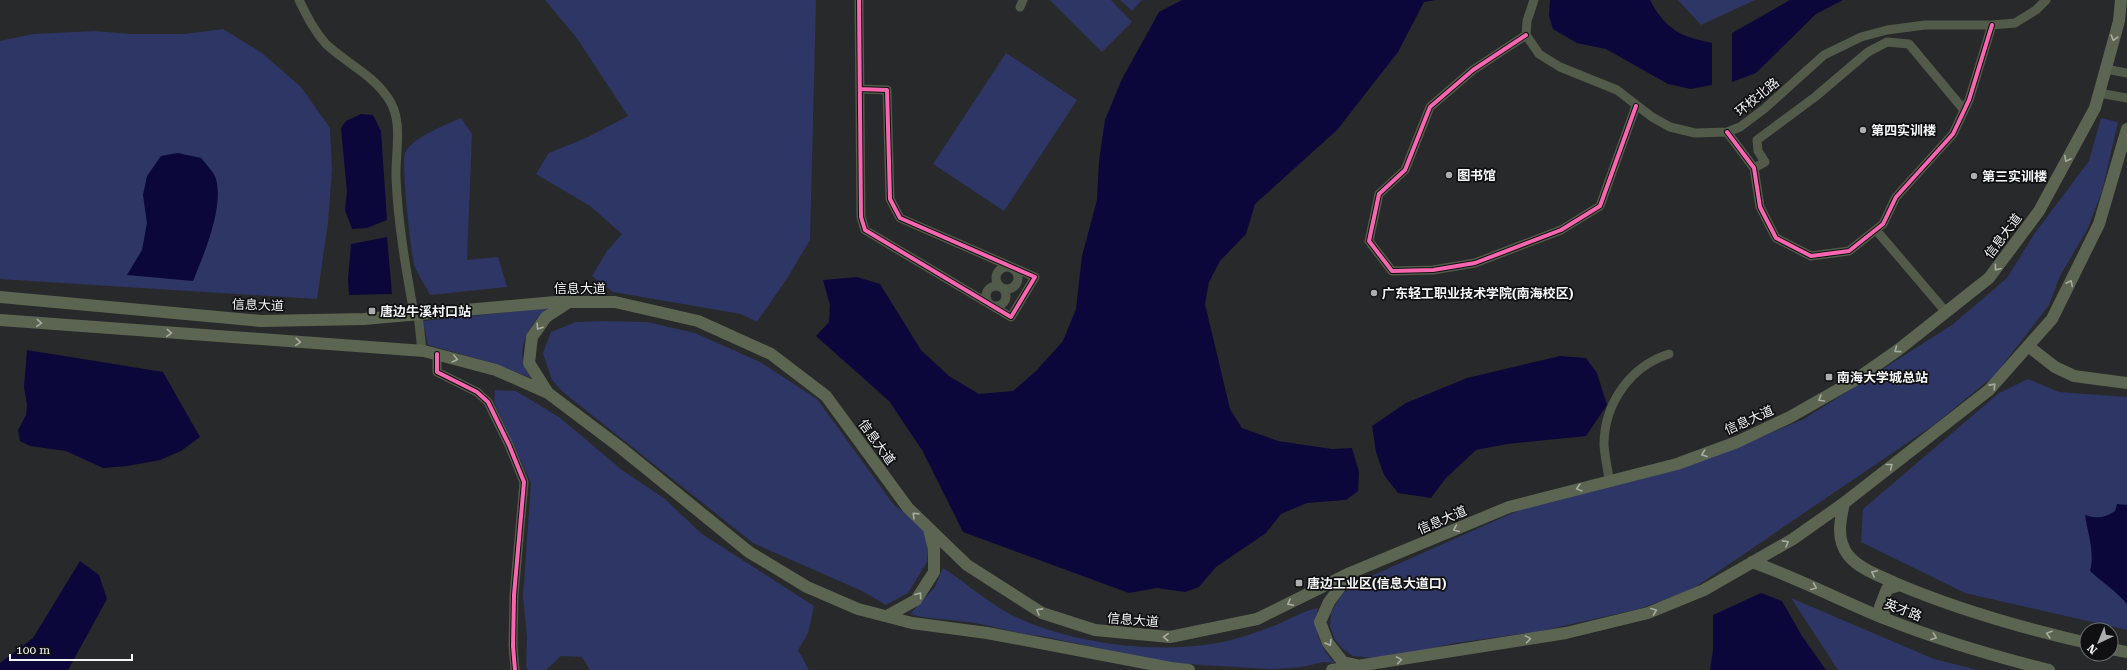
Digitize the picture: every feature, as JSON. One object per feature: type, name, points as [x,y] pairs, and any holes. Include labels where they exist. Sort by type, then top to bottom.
[{"type":"main road","name":"信息大道","points":[[0,297],[261,321],[364,319],[569,302],[615,302],[698,320],[771,354],[826,396],[908,508],[967,565],[1042,613],[1095,630],[1170,637],[1257,619],[1350,573],[1509,507],[1609,480],[1677,464],[1737,442],[1790,417],[1855,380],[1898,350],[1989,278],[2039,211],[2095,108],[2119,21],[2121,0]]},
{"type":"main road","points":[[1332,670],[1566,633],[1648,614],[1704,590],[1793,539],[1844,503],[1989,390],[2052,319],[2099,224],[2127,129]]},
{"type":"main road","points":[[548,393],[529,364],[532,337],[546,317],[569,302]]},
{"type":"main road","points":[[0,320],[422,351],[496,370],[548,393],[621,448],[749,552],[807,587],[858,608],[912,623],[987,632],[1171,668],[1189,670]]},
{"type":"main road","points":[[2028,346],[2055,367],[2074,376],[2127,382]]},
{"type":"main road","points":[[1844,503],[1838,526],[1841,540],[1848,556],[1869,572],[1926,596],[2052,635],[2079,641]]},
{"type":"main road","points":[[887,616],[916,600],[934,572],[934,549],[929,528]]},
{"type":"main road","name":"英才路","points":[[1752,562],[1886,619],[1992,656],[2048,670]]},
{"type":"main road","points":[[1350,573],[1329,602],[1320,622],[1328,643],[1343,662],[1361,666]]},
{"type":"main road","points":[[1886,619],[1880,608],[1882,600],[1887,589],[1900,585]]},
{"type":"street","points":[[299,0],[314,30],[327,44],[364,72],[388,98],[395,115],[398,145],[396,177],[403,250],[422,351]]},
{"type":"street","points":[[859,0],[861,217],[866,230],[1011,317],[1035,277],[900,218],[890,199],[888,90],[860,88]]},
{"type":"street","points":[[1534,0],[1527,21],[1526,35],[1473,70],[1430,107],[1405,170],[1379,194],[1369,242],[1392,271],[1433,270],[1475,264],[1561,230],[1600,206],[1636,106]]},
{"type":"street","name":"环校北路","points":[[1526,35],[1539,54],[1560,67],[1617,90],[1636,106],[1670,127],[1695,133],[1727,132],[1740,127],[1764,109],[1824,56],[1862,38],[1887,30],[1925,25],[1992,25],[2015,23],[2036,10],[2046,0]]},
{"type":"street","points":[[1727,132],[1754,168],[1760,207],[1776,238],[1811,256],[1849,251],[1883,224],[1896,196],[1953,134],[1964,110],[1992,25]]},
{"type":"street","points":[[1754,168],[1765,162],[1758,151],[1757,140],[1815,97],[1868,52],[1887,42],[1909,44],[1964,110]]},
{"type":"street","points":[[2106,69],[2127,73]]},
{"type":"street","points":[[2099,94],[2127,98]]},
{"type":"street","points":[[1876,230],[1946,312]]},
{"type":"street","points":[[1013,268],[1006,267],[997,272],[996,283],[1002,288],[1006,293],[1004,303],[998,306],[991,305],[987,300],[987,291],[995,286],[1002,288],[1009,289],[1015,285],[1018,278],[1013,268]]},
{"type":"street","points":[[437,354],[437,372],[477,392],[488,402],[509,445],[524,482],[514,595],[513,646],[515,670]]},
{"type":"street","points":[[1609,480],[1604,443],[1611,406],[1625,384],[1653,359],[1669,354]]},
{"type":"shaded area","points":[[545,0],[816,0],[810,240],[788,277],[757,322],[741,314],[613,292],[592,276],[607,251],[622,234],[590,206],[536,174],[549,153],[588,137],[628,116],[576,37]]},
{"type":"shaded area","points":[[1050,0],[1111,0],[1132,22],[1102,52]]},
{"type":"shaded area","points":[[1120,0],[1142,0],[1132,11]]},
{"type":"shaded area","points":[[1182,0],[1436,0],[1424,2],[1398,52],[1337,130],[1255,204],[1246,234],[1220,261],[1209,282],[1205,304],[1230,409],[1242,428],[1278,441],[1332,449],[1352,448],[1359,472],[1358,491],[1346,500],[1307,503],[1281,514],[1266,533],[1216,567],[1199,587],[1185,592],[1157,588],[1129,593],[963,532],[922,450],[889,401],[816,336],[829,322],[830,305],[823,280],[857,277],[880,284],[921,350],[949,376],[979,394],[1013,391],[1037,370],[1063,341],[1076,309],[1082,256],[1097,200],[1099,161],[1105,120],[1122,79],[1159,12]]},
{"type":"shaded area","points":[[1550,0],[1650,0],[1662,18],[1675,30],[1691,38],[1712,43],[1712,85],[1691,89],[1668,84],[1606,49],[1577,43],[1553,29],[1549,16]]},
{"type":"shaded area","points":[[1678,0],[1755,0],[1701,25]]},
{"type":"shaded area","points":[[1790,0],[1843,0],[1816,14],[1756,73],[1732,82],[1732,33]]},
{"type":"shaded area","points":[[223,29],[262,53],[301,87],[330,128],[332,169],[328,222],[317,299],[0,279],[0,41],[33,34],[95,31],[131,34],[185,34]]},
{"type":"shaded area","points":[[1006,53],[1077,100],[1004,211],[933,164]]},
{"type":"shaded area","points":[[361,114],[373,115],[381,131],[387,220],[367,228],[352,229],[345,210],[347,192],[341,128],[346,121]]},
{"type":"shaded area","points":[[461,118],[472,134],[467,260],[498,257],[507,287],[430,295],[414,265],[405,189],[405,153],[414,142],[422,137]]},
{"type":"shaded area","points":[[2101,118],[2118,122],[2102,191],[2087,230],[2060,276],[2049,305],[1995,375],[1935,424],[1691,590],[1639,609],[1541,631],[1456,643],[1414,652],[1374,658],[1353,656],[1343,649],[1335,640],[1330,626],[1331,612],[1343,593],[1371,576],[1526,507],[1553,502],[1713,457],[1804,419],[1952,325],[2007,278],[2035,233],[2089,161]]},
{"type":"shaded area","points":[[178,153],[201,158],[215,176],[218,191],[212,231],[193,281],[127,275],[142,250],[147,223],[143,195],[147,176],[161,156]]},
{"type":"shaded area","points":[[387,237],[392,294],[349,295],[348,279],[351,244]]},
{"type":"shaded area","points":[[548,308],[532,325],[523,346],[522,353],[524,363],[531,378],[493,363],[428,345],[423,321]]},
{"type":"shaded area","points":[[576,322],[647,322],[695,333],[760,362],[817,399],[894,505],[930,532],[927,562],[908,593],[886,605],[862,591],[753,543],[563,392],[552,380],[543,353],[551,332]]},
{"type":"shaded area","points":[[27,350],[163,372],[200,437],[181,451],[160,460],[127,466],[103,468],[66,451],[30,446],[20,441],[18,430],[26,415],[27,405],[24,387]]},
{"type":"shaded area","points":[[1560,356],[1586,358],[1597,373],[1607,405],[1586,436],[1507,444],[1476,450],[1446,478],[1431,498],[1398,493],[1384,475],[1376,452],[1372,426],[1406,403],[1467,378]]},
{"type":"shaded area","points":[[2028,379],[2059,392],[2127,397],[2127,630],[2119,628],[2119,622],[2092,622],[1965,593],[1861,542],[1863,509],[1999,393]]},
{"type":"shaded area","points":[[495,390],[516,391],[559,417],[622,470],[665,499],[702,534],[814,606],[808,633],[798,650],[809,670],[590,670],[582,657],[561,656],[546,670],[528,670],[526,666],[527,637],[523,596],[531,483],[494,402]]},
{"type":"shaded area","points":[[2117,504],[2127,505],[2127,604],[2090,571],[2092,557],[2085,515],[2097,517],[2108,515],[2115,511]]},
{"type":"shaded area","points":[[80,561],[99,575],[107,599],[68,670],[0,670],[0,663],[33,638]]},
{"type":"shaded area","points":[[943,568],[1000,608],[1032,624],[1058,633],[1115,644],[1145,647],[1174,647],[1227,641],[1246,636],[1312,609],[1318,608],[1316,623],[1321,644],[1335,663],[1323,662],[1302,667],[1271,669],[1169,663],[1041,636],[1024,634],[983,624],[910,614],[935,587]]},
{"type":"shaded area","points":[[1761,593],[1782,601],[1802,636],[1826,670],[1710,670],[1713,650],[1713,615]]},
{"type":"shaded area","points":[[1791,598],[1934,659],[1978,670],[1838,670]]},
{"type":"cycle path","points":[[859,0],[861,217],[865,230],[1011,317],[1035,277],[900,218],[890,199],[887,90],[860,89]]},
{"type":"cycle path","points":[[1727,132],[1754,168],[1760,207],[1776,238],[1811,256],[1849,251],[1883,224],[1896,197],[1953,134],[1969,100],[1992,25]]},
{"type":"cycle path","points":[[1526,35],[1473,70],[1430,107],[1405,170],[1379,194],[1369,241],[1392,271],[1433,270],[1475,263],[1561,230],[1600,206],[1636,106]]},
{"type":"cycle path","points":[[437,354],[437,372],[477,392],[488,402],[509,445],[524,482],[514,595],[513,646],[515,670]]},
{"type":"place","name":"第四实训楼","points":[[1863,130]]},
{"type":"place","name":"图书馆","points":[[1449,175]]},
{"type":"place","name":"第三实训楼","points":[[1974,176]]},
{"type":"place","name":"广东轻工职业技术学院(南海校区)","points":[[1374,293]]},
{"type":"place","name":"唐边牛溪村口站","points":[[372,311]]},
{"type":"place","name":"南海大学城总站","points":[[1829,377]]},
{"type":"place","name":"唐边工业区(信息大道口)","points":[[1299,583]]}]
